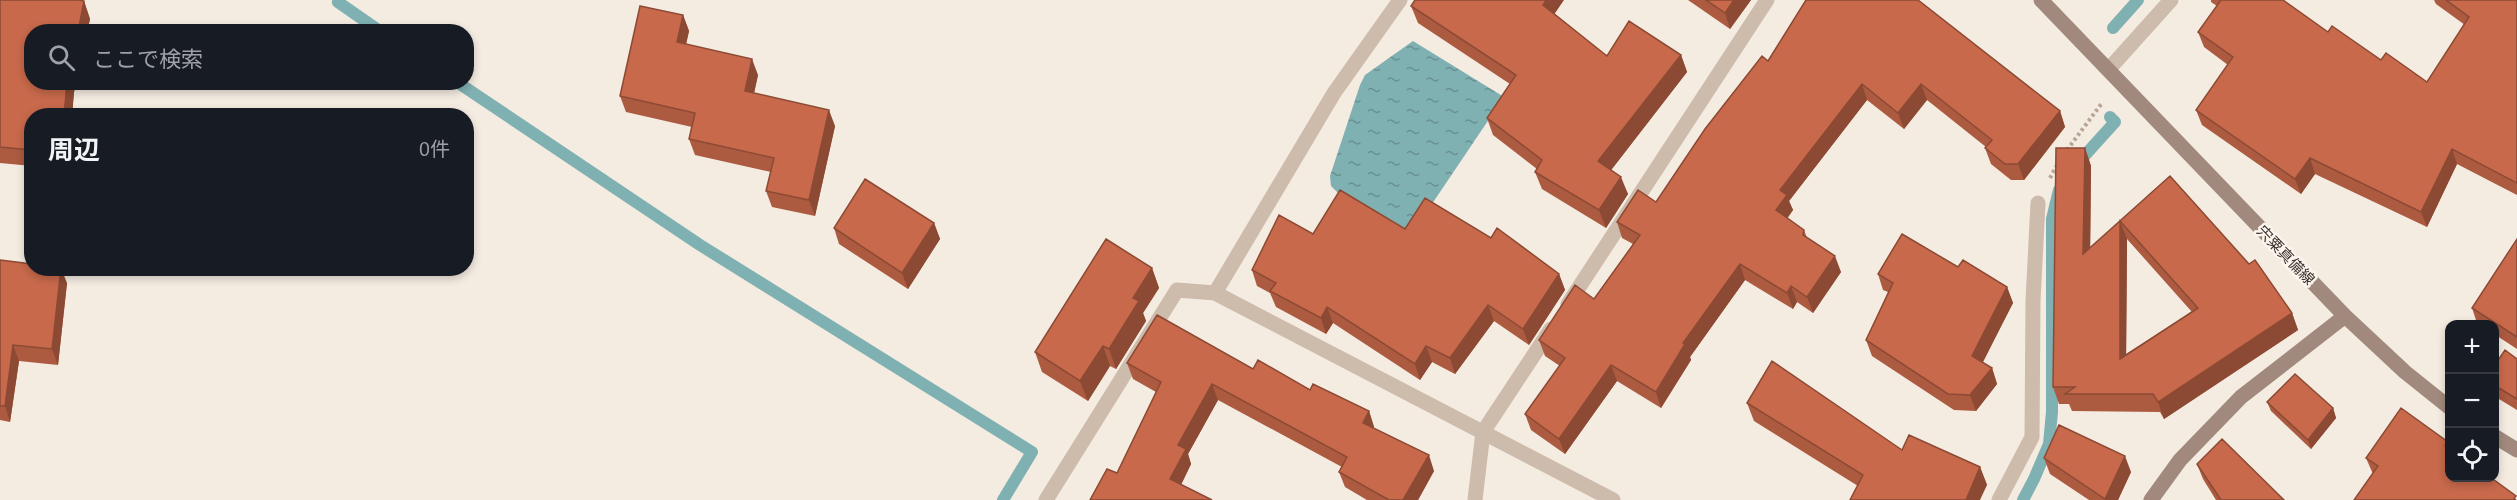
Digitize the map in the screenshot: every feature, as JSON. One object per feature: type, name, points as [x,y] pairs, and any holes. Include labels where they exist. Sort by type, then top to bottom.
[{"type":"main road","name":"宍粟真備線","points":[[2041,0],[2345,316],[2404,372],[2445,404]]},
{"type":"main road","points":[[2151,500],[2180,460],[2241,397],[2345,316]]},
{"type":"main road","points":[[2499,439],[2517,450]]},
{"type":"street","points":[[1215,293],[1334,93],[1400,0]]},
{"type":"street","points":[[1475,500],[1483,432],[1767,0]]},
{"type":"street","points":[[2114,75],[2171,0]]},
{"type":"street","points":[[1999,500],[2032,437],[2033,301],[2038,203]]},
{"type":"street","points":[[1046,500],[1177,290],[1215,293],[1613,500]]},
{"type":"path","points":[[2066,151],[2114,75]]},
{"type":"path","points":[[2038,203],[2053,169],[2060,160]]},
{"type":"water","points":[[1413,41],[1504,97],[1409,238],[1339,194],[1331,186],[1330,176],[1365,75]]},
{"type":"building","points":[[0,0],[84,1],[80,24],[24,24],[24,90],[66,90],[65,108],[24,108],[24,149],[0,147]]},
{"type":"building","points":[[1415,0],[1546,0],[1543,5],[1607,56],[1629,21],[1681,55],[1598,161],[1621,177],[1599,210],[1535,172],[1542,160],[1487,118],[1516,75],[1411,6]]},
{"type":"building","points":[[1706,0],[1734,0],[1725,13]]},
{"type":"building","points":[[1806,0],[1918,0],[2060,111],[2018,164],[2005,164],[1985,148],[1992,140],[1921,84],[1898,113],[1862,84],[1780,190],[1787,195],[1776,210],[1804,230],[1803,235],[1835,256],[1807,297],[1791,286],[1787,293],[1740,264],[1683,343],[1685,344],[1656,392],[1611,365],[1559,439],[1525,414],[1565,358],[1539,340],[1575,285],[1594,299],[1640,235],[1617,222],[1638,190],[1656,202],[1705,129],[1762,56],[1768,61]]},
{"type":"building","points":[[2221,0],[2283,0],[2328,32],[2332,26],[2381,60],[2386,53],[2427,82],[2469,17],[2446,0],[2517,0],[2517,183],[2452,149],[2421,212],[2310,158],[2295,179],[2196,110],[2233,57],[2198,32]]},
{"type":"building","points":[[640,6],[683,15],[677,42],[752,59],[745,91],[829,110],[809,200],[766,191],[774,158],[689,139],[695,113],[620,96]]},
{"type":"building","points":[[2056,148],[2085,148],[2083,254],[2170,176],[2249,264],[2255,260],[2292,313],[2158,402],[2153,394],[2065,394],[2075,387],[2053,387]],"holes":[[[2120,221],[2198,308],[2120,359]]]},
{"type":"building","points":[[865,179],[934,223],[902,273],[834,228]]},
{"type":"building","points":[[1340,190],[1405,229],[1425,198],[1491,238],[1497,228],[1559,274],[1523,329],[1488,305],[1450,358],[1426,346],[1415,364],[1327,307],[1321,318],[1270,291],[1276,283],[1252,270],[1279,215],[1313,234]]},
{"type":"building","points":[[1902,234],[1958,267],[1963,260],[2007,287],[1972,356],[1992,368],[1970,395],[1948,394],[1866,340],[1893,283],[1878,274]]},
{"type":"building","points":[[1106,239],[1152,268],[1133,298],[1139,301],[1109,349],[1103,346],[1080,381],[1035,352]]},
{"type":"building","points":[[2517,239],[2517,337],[2499,325],[2499,320],[2491,320],[2472,308]]},
{"type":"building","points":[[0,260],[24,263],[24,276],[60,276],[52,349],[13,345],[5,406],[0,406]]},
{"type":"building","points":[[1157,315],[1253,369],[1258,360],[1310,390],[1313,384],[1369,411],[1363,423],[1429,455],[1403,500],[1389,500],[1339,472],[1347,457],[1212,384],[1178,445],[1186,449],[1170,479],[1212,500],[1090,500],[1107,469],[1117,473],[1161,382],[1127,363]]},
{"type":"building","points":[[2505,350],[2517,359],[2517,399],[2499,388],[2499,359]]},
{"type":"building","points":[[1772,361],[1902,450],[1909,435],[1980,467],[1966,500],[1850,500],[1863,475],[1747,403]]},
{"type":"building","points":[[2295,374],[2333,408],[2308,440],[2267,402]]},
{"type":"building","points":[[2401,408],[2445,440],[2445,482],[2497,482],[2516,496],[2514,499],[2516,500],[2354,500],[2378,466],[2366,458]]},
{"type":"building","points":[[2059,425],[2125,456],[2105,499],[2044,458]]},
{"type":"building","points":[[2222,439],[2284,500],[2221,500],[2197,464]]},
{"type":"waterway","points":[[339,0],[338,2],[370,24]]},
{"type":"waterway","points":[[2113,28],[2138,0]]},
{"type":"waterway","points":[[469,90],[700,245],[1032,452],[1003,500]]},
{"type":"waterway","points":[[2077,164],[2115,122],[2110,117]]},
{"type":"waterway","points":[[2023,500],[2049,444],[2052,412],[2052,219],[2059,190]]}]
